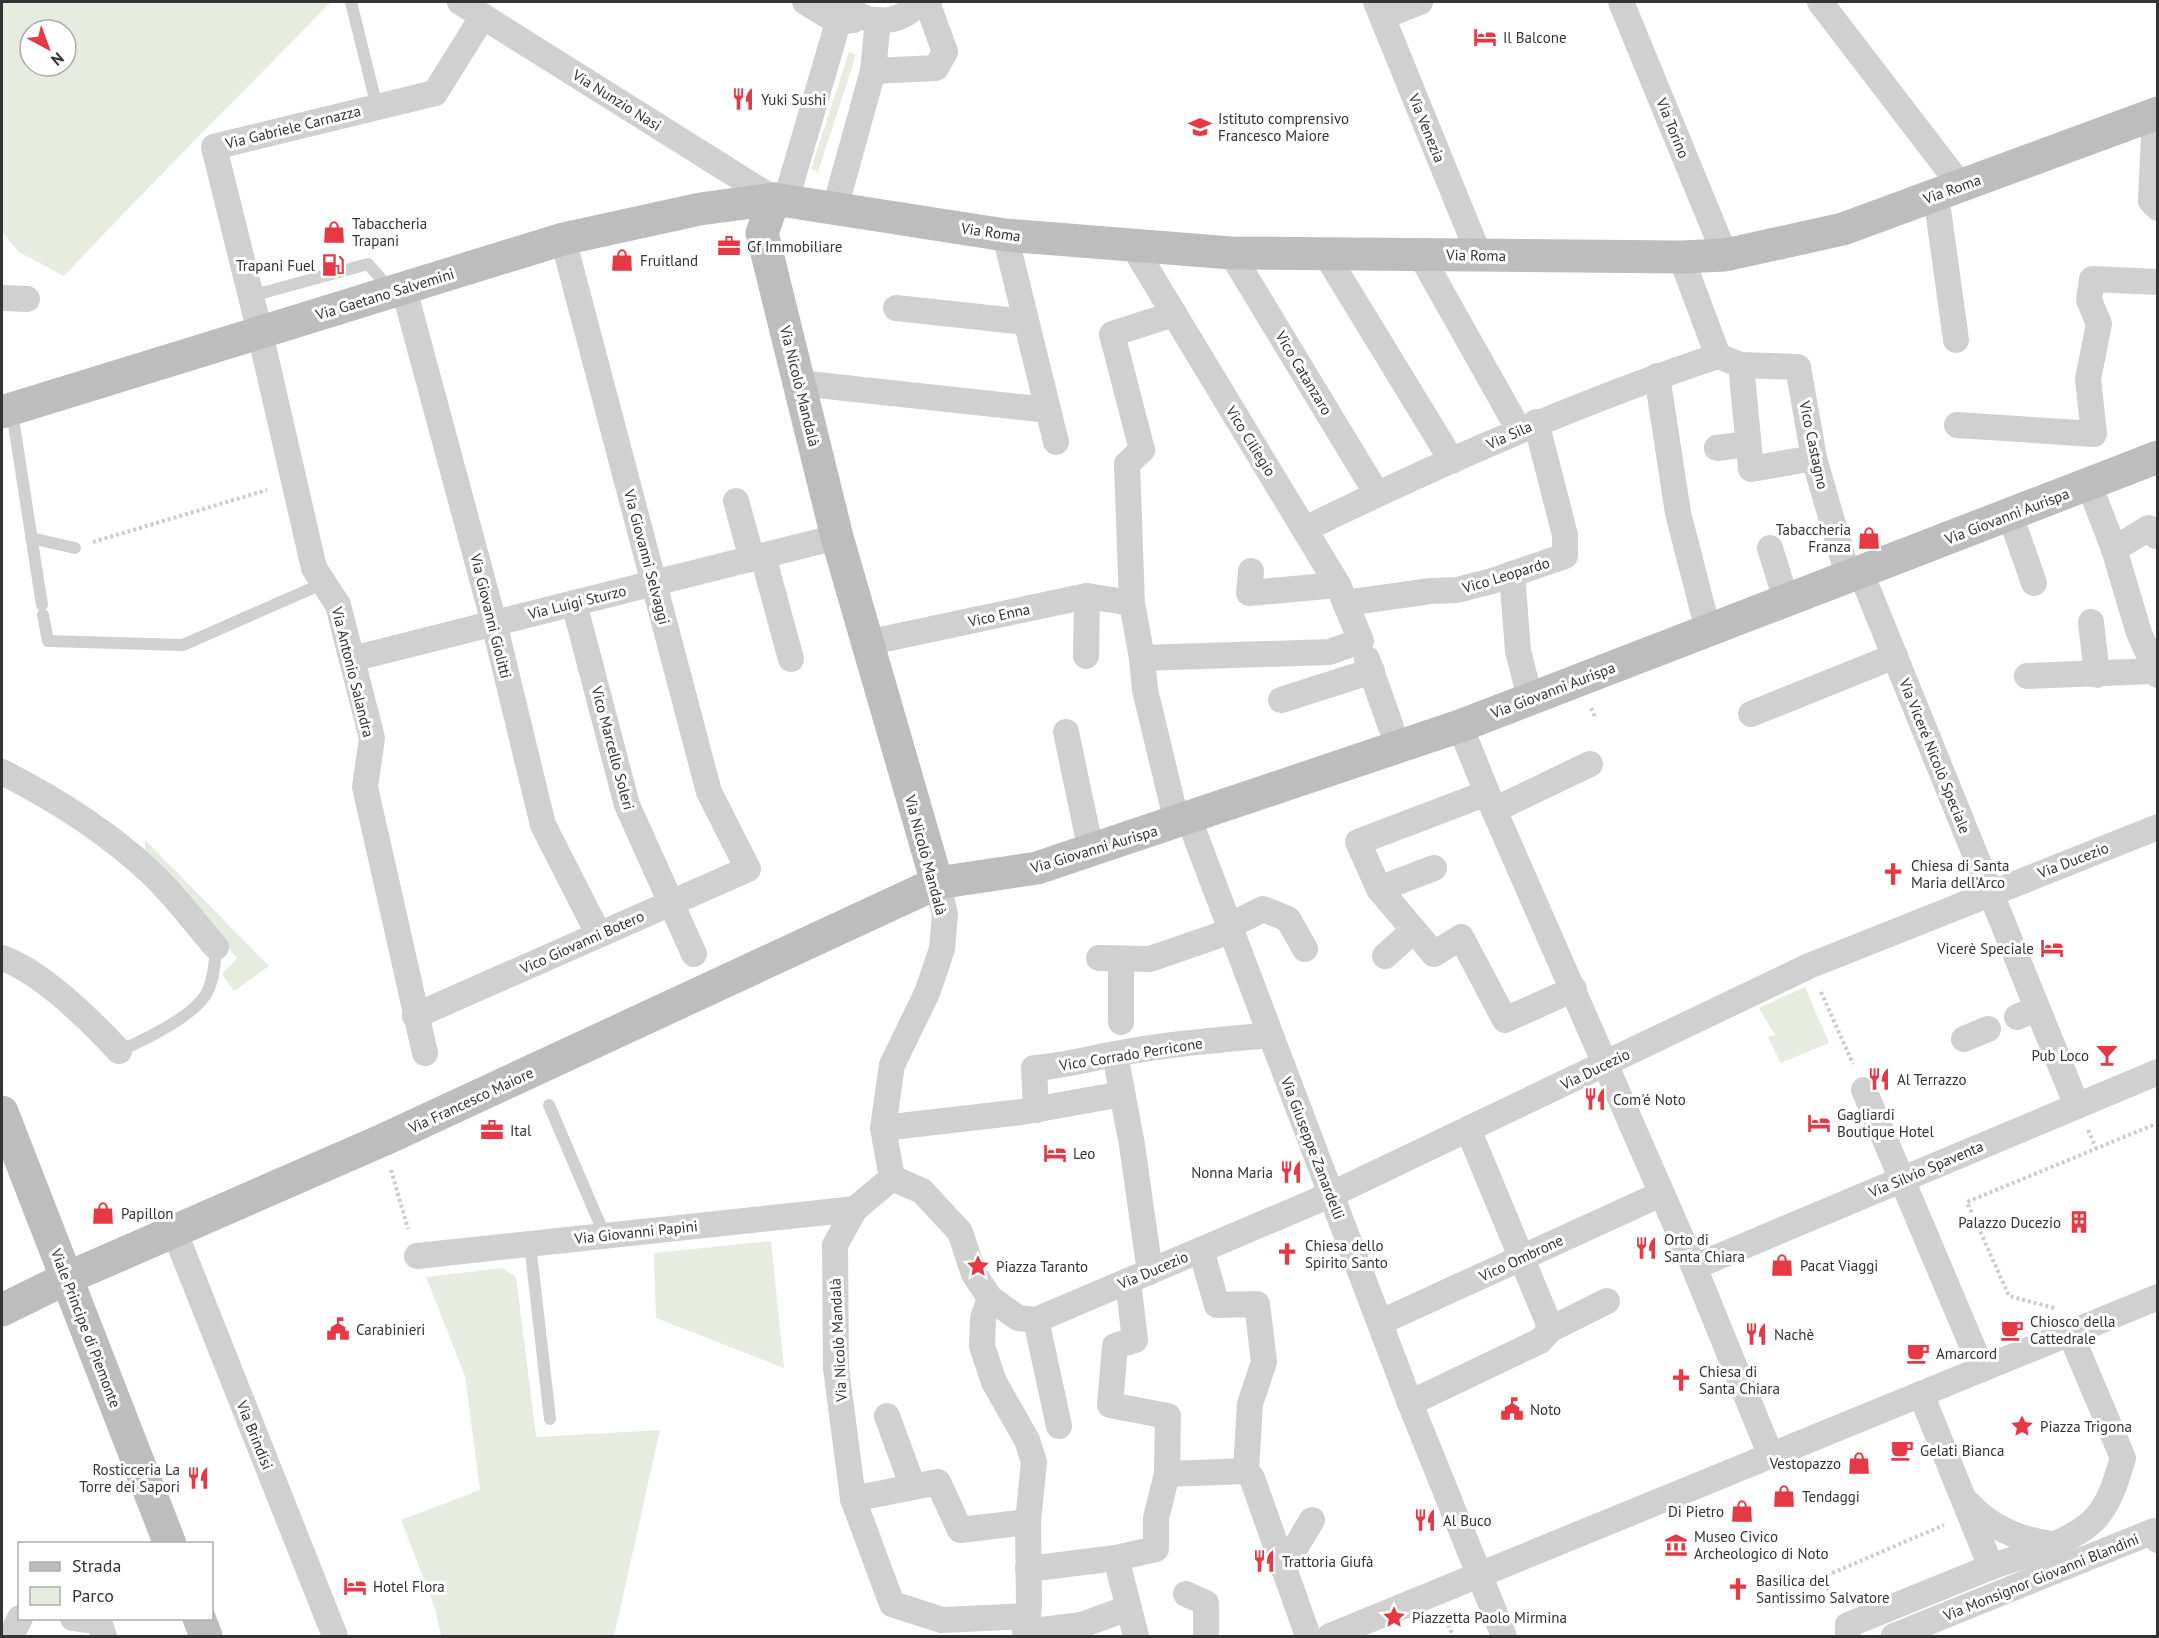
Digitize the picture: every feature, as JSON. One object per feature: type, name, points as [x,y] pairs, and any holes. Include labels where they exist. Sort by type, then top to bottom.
[{"type":"main road","name":"Via Roma","points":[[780,200],[1005,235],[1231,253],[1681,257],[1725,255],[1843,229],[2156,113]]},
{"type":"main road","name":"Via Gaetano Salvemini","points":[[7,411],[564,239],[700,209],[780,200]]},
{"type":"main road","name":"Via Nicolò Mandalà","points":[[780,200],[762,233],[837,537],[937,883]]},
{"type":"main road","name":"Via Giovanni Aurispa","points":[[937,883],[1037,868],[1183,821],[1460,726],[2157,457]]},
{"type":"main road","name":"Via Francesco Maiore","points":[[2,1310],[67,1278],[175,1233],[383,1140],[937,883]]},
{"type":"main road","name":"Viale Principe di Piemonte","points":[[2,1112],[169,1542]]},
{"type":"main road","points":[[200,1620],[206,1636]]},
{"type":"street","name":"Via Nunzio Nasi","points":[[460,2],[780,200]]},
{"type":"street","points":[[805,2],[853,13],[899,17],[918,2]]},
{"type":"street","points":[[873,71],[936,68],[945,52],[927,2]]},
{"type":"street","points":[[1379,9],[1420,2]]},
{"type":"street","name":"Via Torino","points":[[1622,2],[1725,255]]},
{"type":"street","points":[[1831,6],[1948,190],[1956,340]]},
{"type":"street","name":"Via Venezia","points":[[1379,9],[1479,255]]},
{"type":"street","points":[[835,208],[873,71],[853,13]]},
{"type":"street","points":[[780,200],[853,13]]},
{"type":"street","name":"Via Gabriele Carnazza","points":[[260,333],[214,147],[435,93],[483,16]]},
{"type":"street","points":[[2156,113],[2151,201],[2157,208]]},
{"type":"street","points":[[1005,235],[1056,442]]},
{"type":"street","name":"Via Giovanni Selvaggi","points":[[564,239],[710,792],[748,869]]},
{"type":"street","name":"Vico Ciliegio","points":[[1133,246],[1305,529],[1341,594],[1367,657],[1391,727]]},
{"type":"street","name":"Vico Catanzaro","points":[[1231,253],[1377,494]]},
{"type":"street","points":[[1325,253],[1452,461]]},
{"type":"street","points":[[1420,254],[1528,426]]},
{"type":"street","points":[[1681,257],[1730,360],[1751,469],[1814,458]]},
{"type":"street","points":[[1957,425],[2094,435],[2088,379],[2099,324],[2089,300],[2092,279],[2157,282]]},
{"type":"street","name":"Via Giovanni Giolitti","points":[[399,290],[494,623],[543,825],[598,935]]},
{"type":"street","points":[[2,298],[27,299]]},
{"type":"street","points":[[896,308],[1026,322]]},
{"type":"street","name":"Via Giuseppe Zanardelli","points":[[1174,314],[1112,334],[1142,450],[1126,464],[1132,603],[1145,690],[1183,821],[1230,928],[1410,1403],[1504,1636]]},
{"type":"street","name":"Via Antonio Salandra","points":[[260,333],[292,483],[314,568],[338,605],[372,738],[365,787],[425,1053]]},
{"type":"street","name":"Via Sila","points":[[1305,529],[1528,426],[1657,376],[1730,360]]},
{"type":"street","name":"Vico Castagno","points":[[1730,360],[1798,368],[1814,458],[1854,574]]},
{"type":"street","points":[[1657,376],[1678,513],[1708,630]]},
{"type":"street","points":[[799,383],[1048,410]]},
{"type":"street","name":"Vico Leopardo","points":[[1251,571],[1249,593],[1341,594],[1457,590],[1565,556],[1565,535],[1528,426]]},
{"type":"street","points":[[1718,448],[1748,444]]},
{"type":"street","points":[[2026,676],[2157,673],[2139,633],[2114,549],[2089,484]]},
{"type":"street","points":[[736,501],[758,557],[791,659]]},
{"type":"street","points":[[2010,515],[2034,583]]},
{"type":"street","points":[[2114,549],[2149,528],[2156,536]]},
{"type":"street","name":"Via Luigi Sturzo","points":[[352,659],[837,537]]},
{"type":"street","points":[[1770,548],[1786,600]]},
{"type":"street","points":[[1512,574],[1518,651],[1530,698]]},
{"type":"street","name":"Via Viceré Nicolò Speciale","points":[[1854,574],[1895,656],[1990,892],[2026,1013],[2077,1106]]},
{"type":"street","points":[[1086,656],[1087,596]]},
{"type":"street","name":"Vico Enna","points":[[866,643],[1087,596],[1132,603]]},
{"type":"street","name":"Vico Marcello Soleri","points":[[574,603],[627,805],[694,954]]},
{"type":"street","points":[[2091,622],[2097,675]]},
{"type":"street","points":[[1142,658],[1329,652],[1367,657]]},
{"type":"street","points":[[1750,714],[1895,656]]},
{"type":"street","points":[[1281,700],[1367,657]]},
{"type":"street","points":[[1460,726],[1604,1064],[1694,1267],[1771,1456]]},
{"type":"street","points":[[1066,732],[1091,851]]},
{"type":"street","points":[[1574,989],[1505,1020],[1461,937],[1434,954],[1379,889],[1358,842],[1491,801],[1590,764]]},
{"type":"street","points":[[2,772],[48,795],[107,835],[151,873],[216,947]]},
{"type":"street","name":"Via Ducezio","points":[[1036,1320],[1330,1195],[1809,966],[2157,827]]},
{"type":"street","points":[[1379,889],[1434,868]]},
{"type":"street","name":"Vico Giovanni Botero","points":[[415,1016],[748,869]]},
{"type":"street","name":"Via Nicolò Mandalà","points":[[937,883],[945,914],[942,949],[927,993],[892,1065],[883,1128],[892,1178],[855,1209],[835,1245],[836,1368],[853,1499],[892,1604],[942,1620],[1026,1628],[1082,1625],[1128,1608]]},
{"type":"street","points":[[1121,1022],[1110,958],[1150,959],[1230,928],[1263,909],[1288,919],[1305,949]]},
{"type":"street","points":[[1385,956],[1413,931]]},
{"type":"street","points":[[2,958],[20,965],[92,1022],[119,1051]]},
{"type":"street","points":[[1964,1039],[1988,1029]]},
{"type":"street","name":"Vico Corrado Perricone","points":[[1036,1110],[1034,1068],[1068,1065],[1115,1054],[1205,1041],[1270,1035]]},
{"type":"street","points":[[1028,1569],[1116,1558],[1156,1549],[1156,1518],[1167,1474],[1168,1416],[1110,1405],[1115,1346],[1135,1340],[1139,1276],[1132,1145],[1115,1054]]},
{"type":"street","name":"Via Silvio Spaventa","points":[[1694,1267],[2157,1072]]},
{"type":"street","points":[[1864,1090],[1982,1369]]},
{"type":"street","points":[[883,1128],[1036,1110],[1122,1094]]},
{"type":"street","points":[[1468,1130],[1551,1329]]},
{"type":"street","points":[[892,1178],[922,1191],[960,1232],[974,1274],[990,1298],[1018,1318],[1036,1320],[1059,1426]]},
{"type":"street","name":"Vico Ombrone","points":[[1381,1322],[1661,1194]]},
{"type":"street","name":"Via Giovanni Papini","points":[[414,1247],[530,1244],[855,1209]]},
{"type":"street","name":"Via Brindisi","points":[[175,1233],[335,1636]]},
{"type":"street","points":[[1201,1250],[1217,1305],[1257,1304],[1264,1362],[1250,1404],[1246,1471],[1252,1478],[1308,1636]]},
{"type":"street","points":[[1329,1636],[2157,1297]]},
{"type":"street","points":[[990,1298],[983,1318],[981,1346],[993,1382],[1027,1440],[1034,1462],[1028,1522],[1026,1628]]},
{"type":"street","points":[[1410,1403],[1539,1341],[1551,1329],[1607,1301]]},
{"type":"street","points":[[1854,1629],[1991,1567],[2071,1537],[2097,1516],[2114,1488],[2123,1458],[2070,1333]]},
{"type":"street","points":[[1921,1395],[1991,1567]]},
{"type":"street","points":[[887,1416],[913,1487]]},
{"type":"street","points":[[1167,1474],[1246,1471]]},
{"type":"street","points":[[853,1499],[938,1482],[960,1530],[1028,1522]]},
{"type":"street","points":[[1962,1495],[1976,1511],[1995,1526],[2021,1539],[2052,1544]]},
{"type":"street","points":[[1283,1568],[1312,1520]]},
{"type":"street","name":"Via Monsignor Giovanni Blandini","points":[[1894,1636],[2156,1535]]},
{"type":"street","points":[[1116,1558],[1136,1636]]},
{"type":"street","points":[[1186,1594],[1206,1603],[1206,1636]]},
{"type":"street","points":[[11,1636],[19,1620]]},
{"type":"street","points":[[86,1620],[99,1622],[104,1636]]},
{"type":"lane","points":[[351,2],[377,107]]},
{"type":"lane","points":[[251,296],[368,264],[399,290]]},
{"type":"lane","points":[[7,411],[48,641],[183,645],[324,583]]},
{"type":"lane","points":[[31,538],[75,548]]},
{"type":"lane","points":[[119,1051],[142,1041],[191,1011],[209,990],[216,947]]},
{"type":"lane","points":[[549,1105],[605,1236]]},
{"type":"lane","points":[[530,1244],[550,1419]]},
{"type":"path","points":[[75,548],[292,483]]},
{"type":"path","points":[[1809,966],[1864,1090]]},
{"type":"path","points":[[2070,1333],[2059,1309],[2009,1296],[1967,1203],[2157,1123]]},
{"type":"path","points":[[393,1178],[414,1247]]},
{"type":"path","points":[[1854,1629],[1852,1603],[1837,1610],[1823,1577],[1924,1534]]},
{"type":"green space","points":[[2,2],[331,2],[64,276],[19,252],[2,232]]},
{"type":"green space","points":[[849,52],[856,55],[818,172],[811,169]]},
{"type":"green space","points":[[145,840],[269,966],[234,991],[222,974],[237,958],[161,874],[145,853]]},
{"type":"green space","points":[[1805,987],[1829,1043],[1781,1063],[1768,1037],[1775,1035],[1759,1008]]},
{"type":"green space","points":[[771,1241],[784,1368],[656,1318],[654,1253]]},
{"type":"green space","points":[[502,1268],[516,1277],[536,1437],[660,1430],[614,1636],[441,1636],[435,1608],[401,1520],[480,1490],[465,1376],[426,1277]]},
{"type":"place","name":"Il Balcone","points":[[1485,37]]},
{"type":"place","name":"Yuki Sushi","points":[[743,99]]},
{"type":"place","name":"Istituto comprensivo Francesco Maiore","points":[[1200,127]]},
{"type":"place","name":"Tabaccheria Trapani","points":[[334,232]]},
{"type":"place","name":"Gf Immobiliare","points":[[729,246]]},
{"type":"place","name":"Fruitland","points":[[622,260]]},
{"type":"place","name":"Trapani Fuel","points":[[333,265]]},
{"type":"place","name":"Tabaccheria Franza","points":[[1869,538]]},
{"type":"place","name":"Chiesa di Santa Maria dell'Arco","points":[[1893,874]]},
{"type":"place","name":"Vicerè Speciale","points":[[2052,948]]},
{"type":"place","name":"Pub Loco","points":[[2107,1055]]},
{"type":"place","name":"Al Terrazzo","points":[[1879,1079]]},
{"type":"place","name":"Com'é Noto","points":[[1595,1099]]},
{"type":"place","name":"Gagliardi Boutique Hotel","points":[[1819,1123]]},
{"type":"place","name":"Ital","points":[[492,1130]]},
{"type":"place","name":"Leo","points":[[1055,1153]]},
{"type":"place","name":"Nonna Maria","points":[[1291,1172]]},
{"type":"place","name":"Papillon","points":[[103,1213]]},
{"type":"place","name":"Palazzo Ducezio","points":[[2079,1222]]},
{"type":"place","name":"Orto di Santa Chiara","points":[[1646,1248]]},
{"type":"place","name":"Chiesa dello Spirito Santo","points":[[1287,1254]]},
{"type":"place","name":"Pacat Viaggi","points":[[1782,1265]]},
{"type":"place","name":"Piazza Taranto","points":[[978,1266]]},
{"type":"place","name":"Carabinieri","points":[[338,1329]]},
{"type":"place","name":"Chiosco della Cattedrale","points":[[2012,1330]]},
{"type":"place","name":"Nachè","points":[[1756,1334]]},
{"type":"place","name":"Amarcord","points":[[1918,1353]]},
{"type":"place","name":"Chiesa di Santa Chiara","points":[[1681,1380]]},
{"type":"place","name":"Noto","points":[[1512,1409]]},
{"type":"place","name":"Piazza Trigona","points":[[2022,1426]]},
{"type":"place","name":"Gelati Bianca","points":[[1902,1450]]},
{"type":"place","name":"Vestopazzo","points":[[1859,1463]]},
{"type":"place","name":"Rosticceria La Torre dei Sapori","points":[[198,1478]]},
{"type":"place","name":"Tendaggi","points":[[1784,1496]]},
{"type":"place","name":"Di Pietro","points":[[1742,1511]]},
{"type":"place","name":"Al Buco","points":[[1425,1520]]},
{"type":"place","name":"Museo Civico Archeologico di Noto","points":[[1676,1545]]},
{"type":"place","name":"Trattoria Giufà","points":[[1264,1561]]},
{"type":"place","name":"Hotel Flora","points":[[355,1586]]},
{"type":"place","name":"Basilica del Santissimo Salvatore","points":[[1738,1589]]},
{"type":"place","name":"Piazzetta Paolo Mirmina","points":[[1394,1617]]}]
